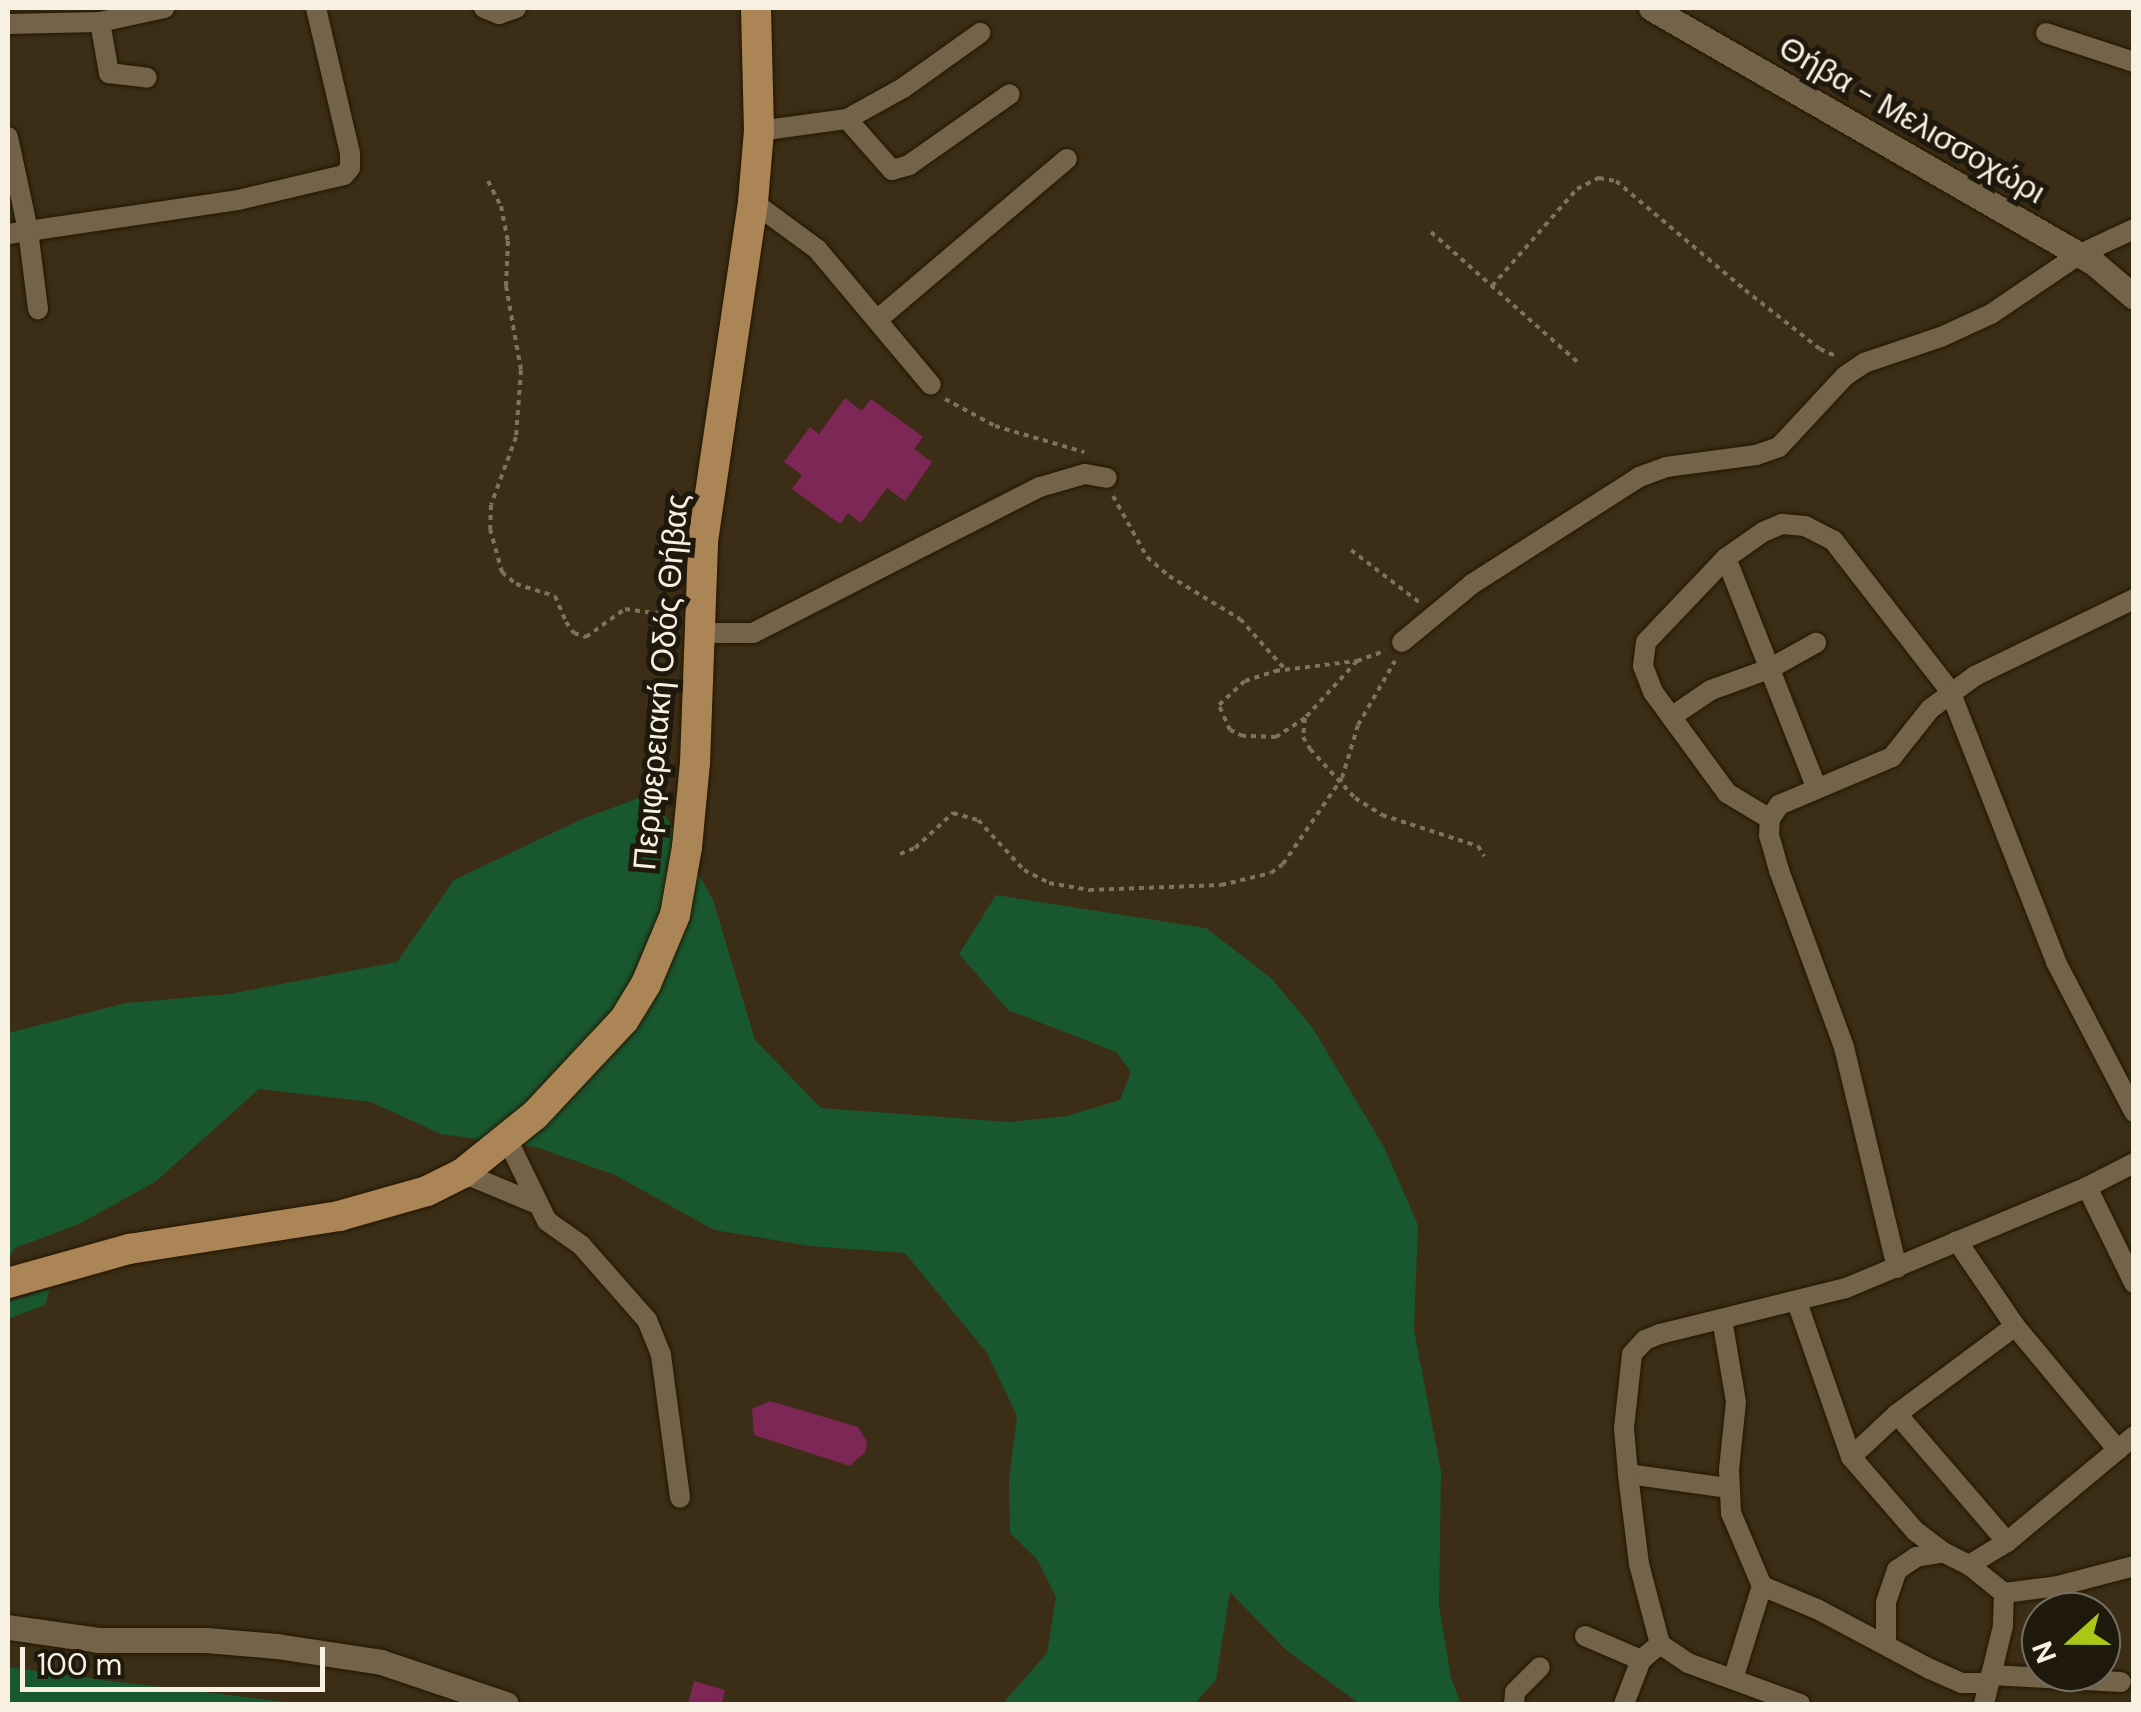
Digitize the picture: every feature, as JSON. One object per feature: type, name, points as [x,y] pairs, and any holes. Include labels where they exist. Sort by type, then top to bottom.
[{"type":"main road","name":"Περιφερειακή Οδός Θήβας","points":[[8,1284],[128,1249],[381,1207],[463,1174],[507,1140],[624,1020],[662,951],[675,914],[687,847],[703,541],[753,202],[759,130],[756,8]]},
{"type":"street","points":[[8,24],[100,22],[164,8]]},
{"type":"street","points":[[18,232],[238,200],[344,175],[350,168],[350,152],[316,8]]},
{"type":"street","points":[[484,8],[499,14],[516,8]]},
{"type":"street","name":"Θήβα - Μελισσοχώρι","points":[[1651,8],[2078,255],[2116,280],[2134,298]]},
{"type":"street","points":[[100,22],[109,73],[148,78]]},
{"type":"street","points":[[2046,32],[2134,62]]},
{"type":"street","points":[[759,130],[847,119],[902,88],[980,34]]},
{"type":"street","points":[[847,119],[892,170],[908,164],[1010,94]]},
{"type":"street","points":[[8,137],[18,232],[38,309]]},
{"type":"street","points":[[877,320],[1067,159]]},
{"type":"street","points":[[753,202],[817,249],[931,385]]},
{"type":"street","points":[[1402,642],[1472,584],[1640,476],[1779,447],[1845,376],[1864,363],[1941,338],[1991,314],[2078,255],[2134,229]]},
{"type":"street","points":[[700,626],[764,629],[1040,487],[1085,474],[1107,478]]},
{"type":"street","points":[[1770,819],[1727,793],[1671,717],[1643,666],[1646,642],[1726,558],[1782,524],[1820,531],[1833,540],[1950,692],[2056,962],[2134,1112]]},
{"type":"street","points":[[1726,558],[1816,789]]},
{"type":"street","points":[[1898,1268],[1844,1047],[1780,870],[1769,836],[1770,819],[1780,805],[1892,756],[1930,709],[1950,692],[2134,599]]},
{"type":"street","points":[[1671,717],[1711,690],[1769,668],[1816,644]]},
{"type":"street","points":[[507,1140],[547,1222],[581,1244],[647,1320],[661,1356],[680,1498]]},
{"type":"street","points":[[1800,1704],[1688,1662],[1660,1644],[1642,1578],[1628,1474],[1624,1428],[1632,1354],[1644,1340],[1660,1334],[1797,1302],[1898,1268],[2087,1188],[2134,1163]]},
{"type":"street","points":[[463,1174],[537,1204]]},
{"type":"street","points":[[2087,1188],[2134,1282]]},
{"type":"street","points":[[1957,1240],[2015,1326],[2126,1443],[2007,1542],[1968,1565]]},
{"type":"street","points":[[1797,1302],[1851,1457],[1916,1532],[2004,1593],[2058,1586],[2134,1566]]},
{"type":"street","points":[[1722,1318],[1736,1402],[1728,1488],[1731,1513],[1762,1586],[1733,1679]]},
{"type":"street","points":[[1851,1457],[1898,1414],[2015,1326]]},
{"type":"street","points":[[1898,1414],[2007,1542]]},
{"type":"street","points":[[1628,1474],[1728,1488]]},
{"type":"street","points":[[1886,1644],[1886,1602],[1898,1570],[1916,1556],[1943,1552]]},
{"type":"street","points":[[1762,1586],[1962,1683],[2021,1680]]},
{"type":"street","points":[[1984,1704],[2003,1626],[2004,1593]]},
{"type":"street","points":[[8,1627],[98,1640],[206,1640],[277,1646],[381,1662],[506,1704]]},
{"type":"street","points":[[1585,1636],[1641,1660]]},
{"type":"street","points":[[1624,1704],[1641,1660],[1660,1644]]},
{"type":"street","points":[[1514,1704],[1515,1692],[1540,1667]]},
{"type":"path","points":[[1492,286],[1577,188],[1599,178],[1616,181],[1820,349],[1864,363]]},
{"type":"path","points":[[488,181],[501,206],[508,241],[506,286],[521,370],[516,437],[491,505],[490,530],[502,572],[516,584],[555,596],[574,633],[586,637],[625,609],[700,626]]},
{"type":"path","points":[[1431,232],[1581,364]]},
{"type":"path","points":[[931,385],[961,412],[1028,436],[1078,448],[1095,459],[1107,478],[1119,513],[1147,557],[1169,576],[1240,619],[1284,668]]},
{"type":"path","points":[[1351,550],[1436,614]]},
{"type":"path","points":[[1356,661],[1305,718],[1276,737],[1243,736],[1230,730],[1223,718],[1219,705],[1245,681],[1284,668],[1356,661],[1402,642]]},
{"type":"path","points":[[900,854],[915,848],[953,813],[964,814],[990,830],[1024,870],[1049,884],[1089,890],[1221,885],[1271,872],[1283,864],[1342,778],[1358,725],[1402,642]]},
{"type":"path","points":[[1305,718],[1303,737],[1310,749],[1342,778],[1355,798],[1382,814],[1478,846],[1484,856]]},
{"type":"green space","points":[[639,798],[667,818],[713,900],[755,1040],[821,1108],[1009,1122],[1067,1116],[1120,1100],[1131,1072],[1116,1052],[1008,1010],[959,954],[996,895],[1206,928],[1271,978],[1312,1027],[1384,1147],[1418,1225],[1414,1330],[1441,1471],[1439,1605],[1451,1678],[1461,1704],[1360,1704],[1286,1650],[1230,1592],[1216,1680],[1194,1704],[1002,1704],[1047,1653],[1056,1597],[1037,1559],[1010,1533],[1009,1481],[1017,1416],[987,1353],[905,1253],[810,1246],[714,1230],[615,1175],[536,1147],[441,1134],[371,1102],[259,1089],[155,1182],[79,1224],[15,1248],[8,1260],[8,1033],[126,1003],[229,994],[397,962],[454,880],[582,819]]},
{"type":"green space","points":[[50,1289],[45,1305],[8,1319],[8,1302]]},
{"type":"green space","points":[[8,1667],[110,1681],[304,1704],[8,1704]]},
{"type":"building","points":[[845,398],[862,411],[871,399],[923,437],[914,449],[932,462],[905,501],[887,488],[861,523],[848,513],[840,524],[792,489],[802,475],[784,462],[810,427],[819,434]]},
{"type":"building","points":[[770,1401],[858,1427],[867,1442],[865,1452],[850,1466],[754,1435],[752,1409]]},
{"type":"building","points":[[694,1681],[725,1690],[722,1704],[688,1704]]}]
